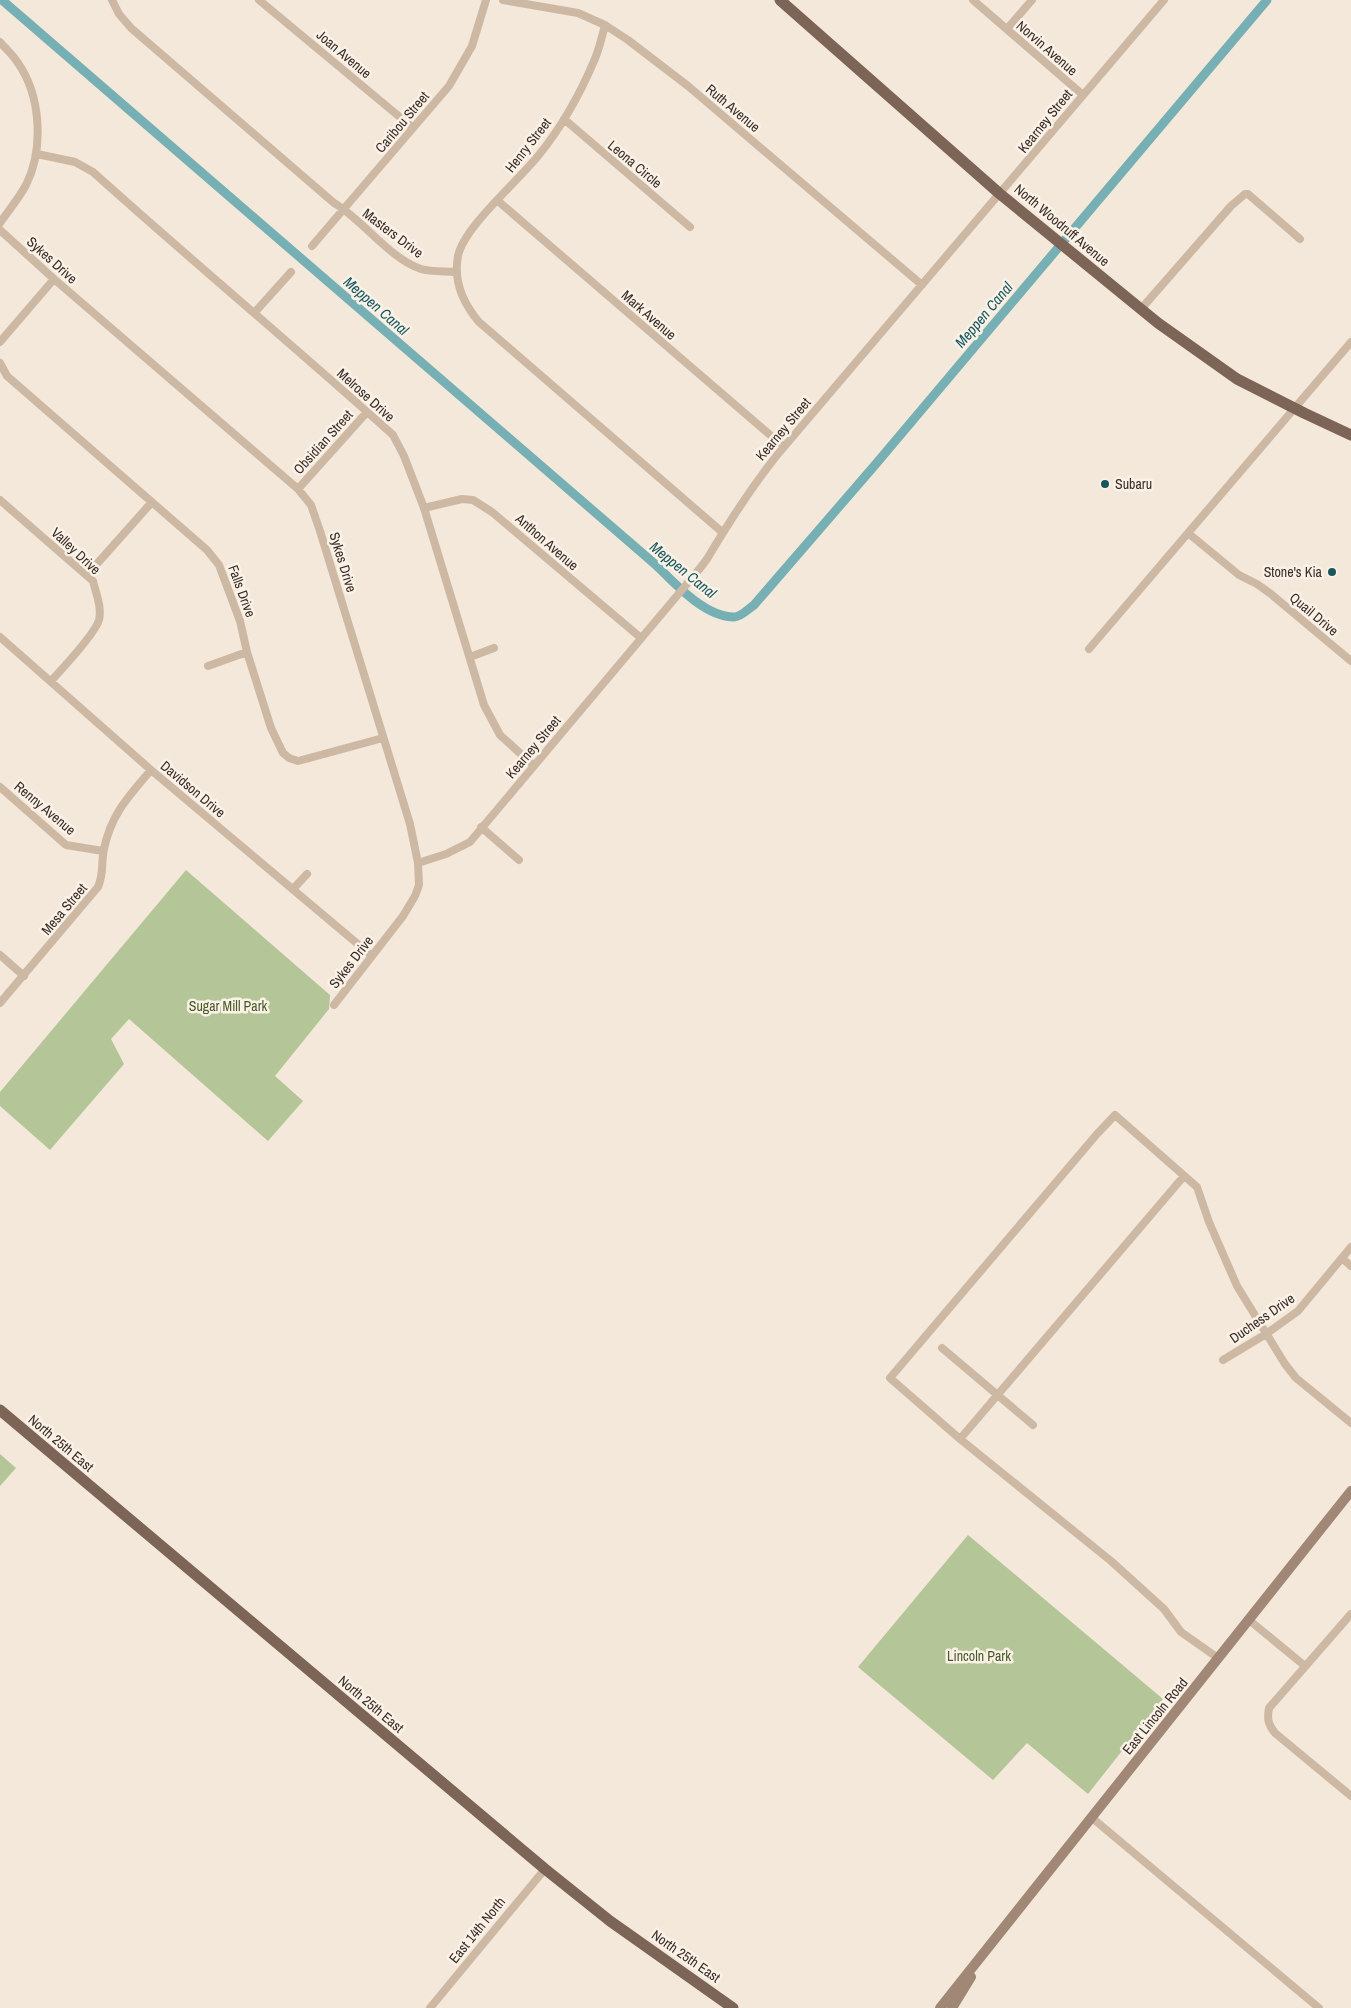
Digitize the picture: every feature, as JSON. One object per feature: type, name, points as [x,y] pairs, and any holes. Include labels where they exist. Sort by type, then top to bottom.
[{"type":"main road","name":"North Woodruff Avenue","points":[[780,0],[856,65],[1000,194],[1141,309],[1237,378],[1351,435]]},
{"type":"main road","name":"North 25th East","points":[[0,1410],[544,1869],[610,1922],[733,2008]]},
{"type":"main road","name":"East Lincoln Road","points":[[940,2008],[1351,1491]]},
{"type":"main road","name":"East Lincoln Road","points":[[952,2008],[964,1990],[980,1958]]},
{"type":"street","name":"Masters Drive","points":[[112,0],[131,28],[334,203],[345,209],[359,224],[414,266],[422,269],[456,272]]},
{"type":"street","name":"Joan Avenue","points":[[259,0],[413,128]]},
{"type":"street","name":"Caribou Street","points":[[312,246],[449,86],[472,46],[486,0]]},
{"type":"street","name":"Ruth Avenue","points":[[503,0],[578,13],[606,25],[688,86],[922,285]]},
{"type":"street","name":"Norvin Avenue","points":[[973,0],[1083,94]]},
{"type":"street","points":[[1007,29],[1032,0]]},
{"type":"street","name":"Kearney Street","points":[[418,863],[446,854],[470,842],[710,555],[722,532],[756,481],[784,447],[1164,0]]},
{"type":"street","name":"Henry Street","points":[[456,272],[458,254],[478,222],[538,156],[564,119],[595,60],[606,25]]},
{"type":"street","points":[[0,42],[18,63],[28,82],[38,125],[37,154],[27,183],[0,223]]},
{"type":"street","name":"Leona Circle","points":[[564,119],[690,227]]},
{"type":"street","name":"Melrose Drive","points":[[37,154],[75,162],[93,172],[189,258],[255,312],[393,435],[404,456],[424,508],[484,705],[500,735],[533,765]]},
{"type":"street","points":[[1141,309],[1231,206],[1245,194],[1248,194],[1300,239]]},
{"type":"street","name":"Mark Avenue","points":[[498,201],[784,447]]},
{"type":"street","name":"Sykes Drive","points":[[0,230],[54,279],[298,489],[310,505],[320,531],[410,824],[418,863],[419,885],[415,896],[403,916],[334,1005]]},
{"type":"street","points":[[255,312],[291,272]]},
{"type":"street","points":[[456,272],[460,293],[469,310],[479,322],[722,532]]},
{"type":"street","points":[[0,342],[54,279]]},
{"type":"street","points":[[1089,649],[1351,342]]},
{"type":"street","name":"Falls Drive","points":[[0,363],[6,376],[207,550],[219,564],[240,621],[247,652],[271,728],[283,753],[289,758],[298,760],[383,738]]},
{"type":"street","name":"Obsidian Street","points":[[298,489],[367,412]]},
{"type":"street","name":"Anthon Avenue","points":[[424,508],[462,499],[473,500],[492,512],[641,638]]},
{"type":"street","name":"Valley Drive","points":[[0,500],[94,581],[98,600],[99,620],[76,652],[51,681]]},
{"type":"street","points":[[88,575],[152,502]]},
{"type":"street","name":"Quail Drive","points":[[1188,533],[1239,575],[1271,594],[1351,662]]},
{"type":"street","name":"Davidson Drive","points":[[0,637],[151,770],[372,956]]},
{"type":"street","points":[[470,657],[494,648]]},
{"type":"street","points":[[208,666],[247,652]]},
{"type":"street","name":"Mesa Street","points":[[0,1003],[98,887],[102,877],[103,851],[110,824],[121,804],[151,770]]},
{"type":"street","name":"Renny Avenue","points":[[0,787],[66,845],[103,851]]},
{"type":"street","points":[[481,828],[519,860]]},
{"type":"street","points":[[293,889],[307,874]]},
{"type":"street","points":[[0,955],[24,976]]},
{"type":"street","points":[[1218,1658],[1181,1632],[1164,1609],[1110,1561],[960,1439],[890,1378],[1097,1134],[1116,1115],[1196,1188],[1237,1286],[1266,1334],[1296,1378],[1351,1424]]},
{"type":"street","points":[[960,1439],[1184,1176]]},
{"type":"street","name":"Duchess Drive","points":[[1223,1360],[1266,1334],[1298,1311],[1351,1247]]},
{"type":"street","points":[[1342,1258],[1351,1266]]},
{"type":"street","points":[[942,1348],[1033,1425]]},
{"type":"street","points":[[1351,1614],[1269,1708],[1267,1716],[1269,1725],[1280,1738],[1351,1796]]},
{"type":"street","points":[[1249,1620],[1305,1666]]},
{"type":"street","points":[[1091,1818],[1319,2008]]},
{"type":"street","name":"East 14th North","points":[[430,2008],[544,1869]]},
{"type":"green space","name":"Sugar Mill Park","points":[[186,870],[330,995],[329,1009],[275,1076],[303,1101],[268,1141],[129,1019],[111,1039],[124,1064],[50,1150],[0,1106],[0,1092]]},
{"type":"green space","points":[[0,1454],[16,1468],[0,1486]]},
{"type":"green space","name":"Lincoln Park","points":[[968,1535],[1163,1699],[1088,1794],[1027,1743],[993,1780],[858,1667]]},
{"type":"waterway","name":"Meppen Canal","points":[[2,0],[656,565],[691,598],[723,616],[734,617],[737,617],[754,605],[875,465],[1267,0]]},
{"type":"place","name":"Subaru","points":[[1105,484]]},
{"type":"place","name":"Stone's Kia","points":[[1332,572]]}]
